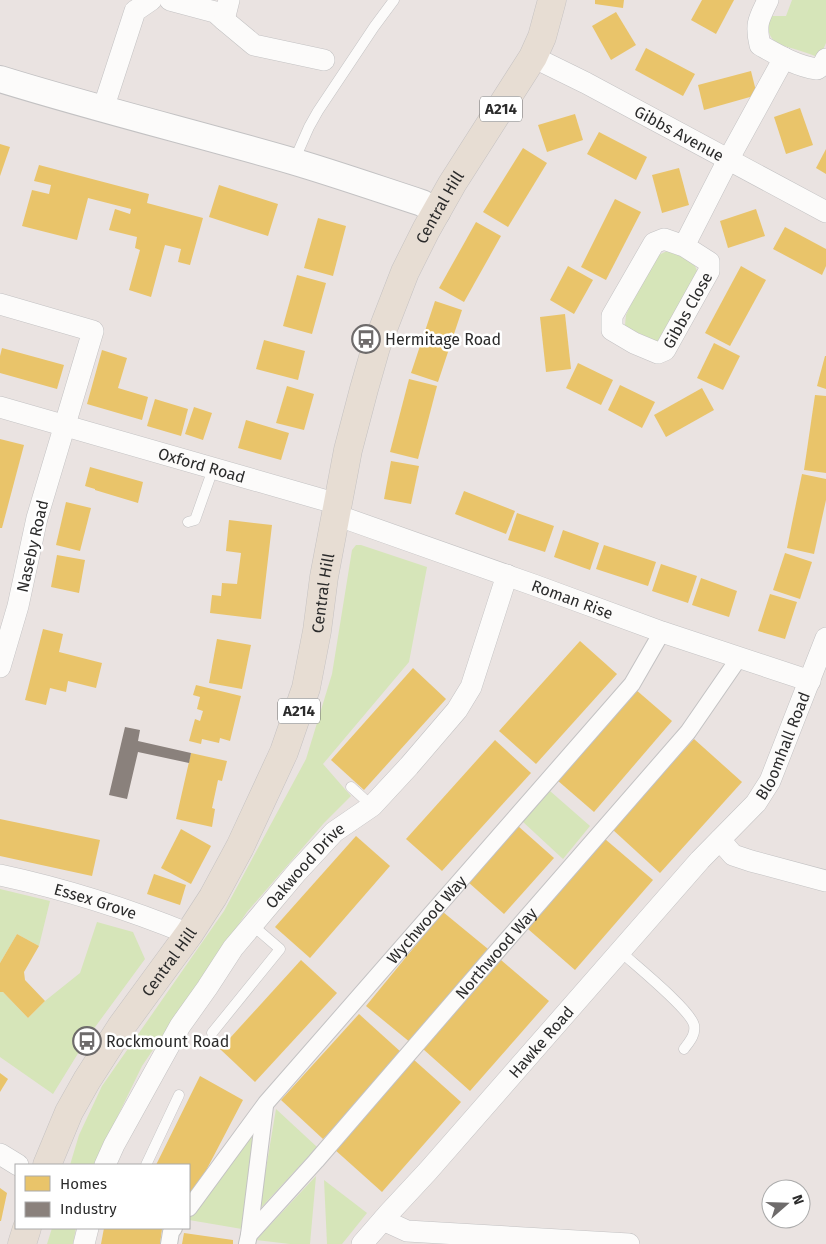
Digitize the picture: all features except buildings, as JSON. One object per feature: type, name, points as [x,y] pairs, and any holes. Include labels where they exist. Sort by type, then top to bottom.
[{"type":"main road","name":"Central Hill","points":[[47,1164],[68,1112],[83,1086],[121,1028],[189,934],[213,897],[240,847],[284,752],[306,688],[317,631],[324,577],[348,450],[376,347],[405,272],[426,230],[452,184],[533,56],[542,37],[552,0]]},
{"type":"main road","points":[[22,1244],[27,1229]]},
{"type":"street","points":[[102,109],[136,11],[151,0]]},
{"type":"street","points":[[170,0],[215,12],[226,10],[254,45],[324,60]]},
{"type":"street","points":[[768,0],[759,20],[757,32],[760,45],[807,68],[817,69],[823,65],[826,59]]},
{"type":"street","name":"Gibbs Avenue","points":[[533,56],[826,212]]},
{"type":"street","points":[[684,246],[728,160],[784,58]]},
{"type":"street","points":[[0,79],[53,96],[293,162],[422,203],[436,212]]},
{"type":"street","name":"Gibbs Close","points":[[664,239],[684,246],[709,262],[709,271],[665,350],[658,353],[634,344],[612,330],[612,316],[654,244],[664,239]]},
{"type":"street","points":[[0,304],[93,331],[64,426]]},
{"type":"street","name":"Oxford Road","points":[[0,407],[213,469],[337,510]]},
{"type":"street","name":"Naseby Road","points":[[0,667],[18,606],[37,518],[64,426]]},
{"type":"street","name":"Roman Rise","points":[[337,510],[662,632],[810,681]]},
{"type":"street","name":"Oakwood Drive","points":[[106,1164],[114,1145],[180,1026],[251,924],[334,832],[372,806],[457,710],[471,687],[507,575]]},
{"type":"street","name":"Wychwood Way","points":[[190,1207],[266,1103],[632,684],[662,632]]},
{"type":"street","name":"Bloomhall Road","points":[[720,840],[747,813],[765,791],[826,638]]},
{"type":"street","name":"Northwood Way","points":[[248,1240],[688,732],[739,658]]},
{"type":"street","points":[[720,840],[733,855],[826,881]]},
{"type":"street","name":"Hawke Road","points":[[362,1244],[700,860],[720,840]]},
{"type":"street","name":"Essex Grove","points":[[0,875],[82,896],[189,934]]},
{"type":"street","points":[[248,1240],[266,1103]]},
{"type":"street","points":[[0,1154],[16,1164]]},
{"type":"street","points":[[383,1220],[408,1231],[514,1241],[629,1244]]},
{"type":"street","points":[[84,1244],[88,1229]]},
{"type":"street","points":[[169,1244],[173,1229]]},
{"type":"lane","points":[[293,162],[318,111],[394,0]]},
{"type":"lane","points":[[188,522],[195,520],[213,469]]},
{"type":"lane","points":[[351,787],[372,806]]},
{"type":"lane","points":[[212,1033],[280,948],[251,924]]},
{"type":"lane","points":[[620,952],[685,1010],[694,1026],[693,1038],[684,1049]]},
{"type":"lane","points":[[146,1164],[179,1095]]},
{"type":"green space","points":[[792,0],[826,0],[826,43],[821,54],[815,56],[779,44],[772,38],[768,29],[769,16],[786,16]]},
{"type":"green space","points":[[673,250],[695,266],[698,273],[657,342],[626,327],[626,315],[651,262],[661,254]]},
{"type":"green space","points":[[356,545],[361,545],[427,567],[409,662],[323,764],[351,796],[324,823],[247,912],[142,1066],[94,1164],[70,1164],[79,1135],[102,1086],[224,911],[306,759],[332,674],[352,550]]},
{"type":"green space","points":[[550,791],[590,826],[563,859],[522,821]]},
{"type":"green space","points":[[0,889],[50,901],[39,946],[17,934],[0,963]]},
{"type":"green space","points":[[97,922],[133,932],[145,959],[90,1034],[53,1094],[0,1057],[0,992],[3,992],[28,1018],[45,1001],[80,973]]},
{"type":"green space","points":[[276,1109],[317,1147],[259,1210]]},
{"type":"green space","points":[[257,1124],[242,1229],[190,1220],[190,1217]]},
{"type":"green space","points":[[316,1176],[310,1244],[256,1240]]},
{"type":"green space","points":[[324,1180],[367,1213],[342,1244],[327,1244]]},
{"type":"green space","points":[[52,1229],[76,1229],[73,1244],[47,1244]]},
{"type":"place","name":"Hermitage Road","points":[[366,339]]},
{"type":"place","name":"Rockmount Road","points":[[87,1041]]}]
